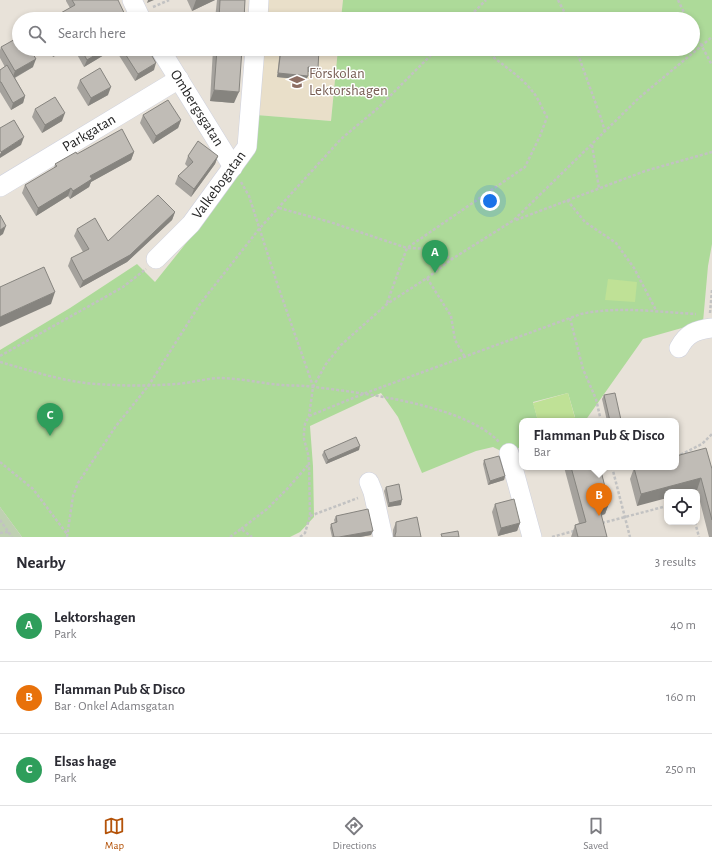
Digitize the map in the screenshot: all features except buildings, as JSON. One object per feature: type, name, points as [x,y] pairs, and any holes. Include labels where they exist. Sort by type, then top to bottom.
[{"type":"street","points":[[132,0],[138,12]]},
{"type":"street","points":[[258,12],[259,0]]},
{"type":"street","name":"Ombergsgatan","points":[[164,56],[233,167]]},
{"type":"street","name":"Valkebogatan","points":[[156,259],[191,224],[247,146],[254,56]]},
{"type":"street","name":"Parkgatan","points":[[0,187],[179,79]]},
{"type":"street","points":[[679,348],[683,340],[709,318]]},
{"type":"street","points":[[509,453],[532,537]]},
{"type":"street","points":[[371,487],[383,537]]},
{"type":"path","points":[[474,12],[486,0]]},
{"type":"path","points":[[558,0],[564,12]]},
{"type":"path","points":[[678,0],[684,12]]},
{"type":"path","points":[[712,37],[701,46],[712,65]]},
{"type":"path","points":[[67,536],[73,496],[78,483],[116,426],[149,385],[200,304],[259,229],[341,139],[378,108],[430,56]]},
{"type":"path","points":[[387,304],[407,248],[525,167],[540,136],[547,117],[533,92],[516,75],[492,56]]},
{"type":"path","points":[[579,56],[605,132]]},
{"type":"path","points":[[300,537],[305,534],[310,516],[309,464],[304,439],[313,387],[326,364],[341,344],[387,304],[514,220],[640,97],[689,56]]},
{"type":"path","points":[[592,145],[599,188]]},
{"type":"path","points":[[514,220],[645,171],[712,152]]},
{"type":"path","points":[[233,167],[249,196],[313,387]]},
{"type":"path","points":[[567,200],[585,222],[616,243],[634,268],[657,312]]},
{"type":"path","points":[[279,208],[330,222],[407,248],[431,249],[452,260]]},
{"type":"path","points":[[0,356],[123,287],[156,259]]},
{"type":"path","points":[[427,278],[451,316],[455,340],[465,357]]},
{"type":"path","points":[[309,416],[364,394],[570,318],[602,310],[657,312],[709,318]]},
{"type":"path","points":[[570,318],[583,369],[596,399],[600,418]]},
{"type":"path","points":[[0,362],[64,380],[96,384],[176,384],[216,378],[313,387],[389,398],[432,408],[478,425],[491,434],[509,453]]},
{"type":"path","points":[[679,456],[702,444],[712,435]]},
{"type":"path","points":[[0,462],[32,489],[67,536]]},
{"type":"path","points":[[230,537],[267,509],[309,464]]},
{"type":"path","points":[[613,470],[630,537]]},
{"type":"path","points":[[310,516],[371,487]]},
{"type":"path","points":[[596,525],[664,507]]},
{"type":"path","points":[[0,520],[12,537]]},
{"type":"path","points":[[696,525],[699,537]]},
{"type":"path","points":[[241,529],[252,537]]},
{"type":"path","points":[[552,537],[580,529]]},
{"type":"path","points":[[0,533],[8,532]]},
{"type":"shaded area","points":[[265,0],[343,0],[342,12],[264,12]]},
{"type":"shaded area","name":"Förskolan Lektorshagen","points":[[260,56],[337,56],[331,121],[256,115]]},
{"type":"green space","points":[[343,0],[712,0],[712,244],[708,266],[703,322],[643,339],[587,418],[572,418],[575,417],[568,393],[533,402],[537,418],[519,418],[519,448],[503,452],[493,447],[476,451],[422,473],[398,417],[381,393],[310,426],[313,466],[314,517],[300,532],[290,537],[22,537],[0,507],[0,350],[70,308],[137,264],[155,282],[199,227],[256,115],[331,121],[337,56],[700,56],[700,12],[342,12]]},
{"type":"green space","points":[[608,279],[637,282],[635,302],[605,300]]},
{"type":"green space","points":[[568,393],[575,418],[537,418],[533,403]]},
{"type":"green space","points":[[0,507],[22,537],[0,537]]},
{"type":"place","name":"Förskolan Lektorshagen","points":[[297,82]]},
{"type":"place","name":"Lektorshagen","points":[[435,273]]},
{"type":"place","name":"Elsas hage","points":[[50,436]]},
{"type":"place","name":"Flamman Pub & Disco","points":[[599,516]]}]
